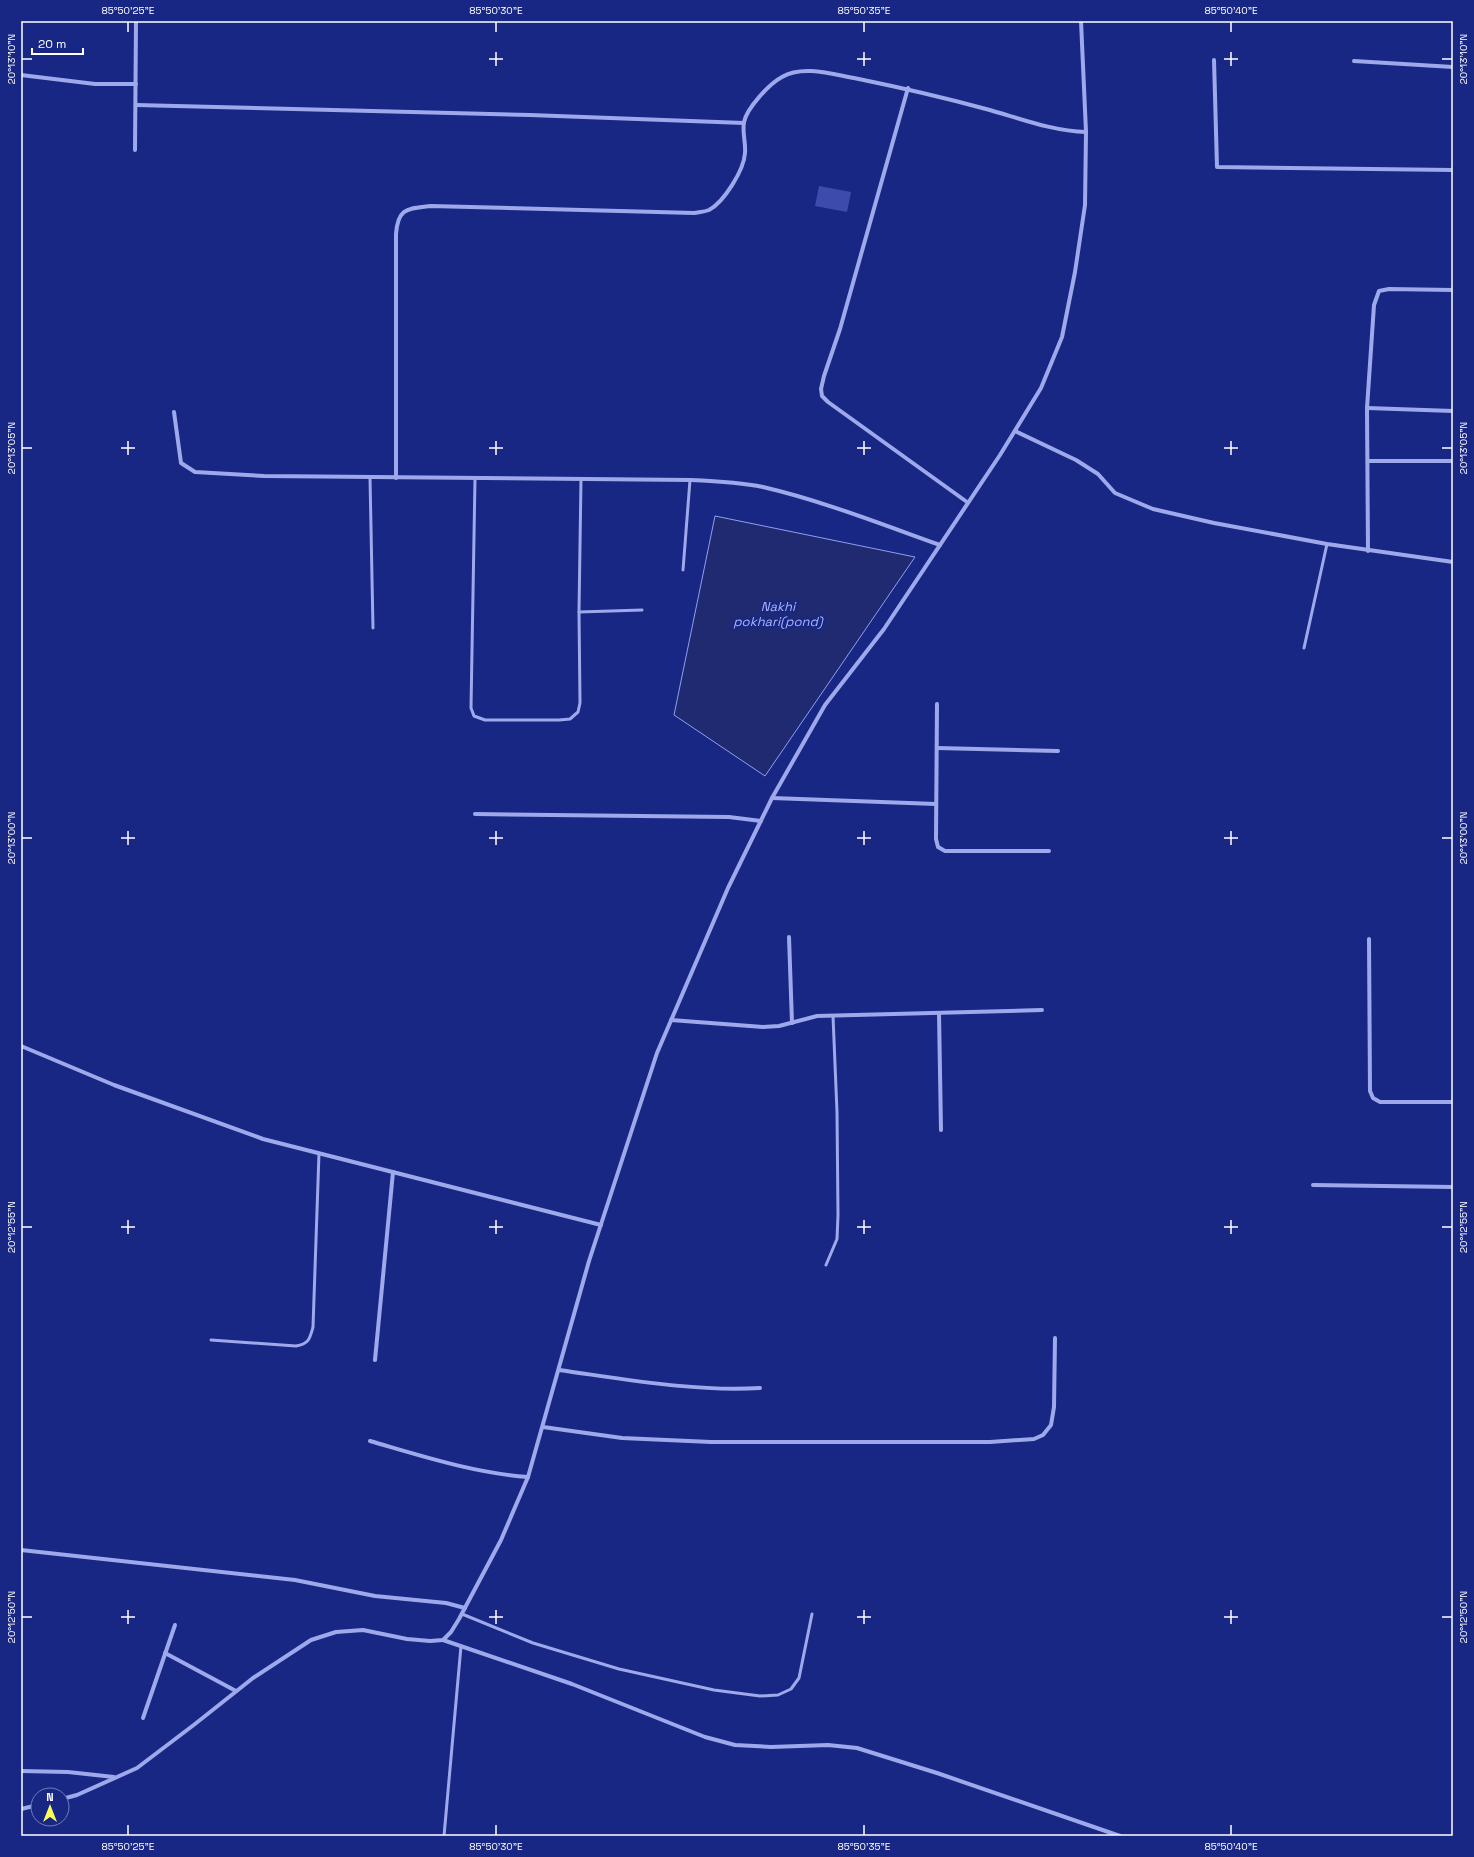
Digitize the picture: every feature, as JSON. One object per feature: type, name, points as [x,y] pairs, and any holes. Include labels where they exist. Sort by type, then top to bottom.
[{"type":"street","points":[[135,150],[136,21]]},
{"type":"street","points":[[443,1640],[451,1632],[462,1614],[501,1540],[528,1477],[589,1261],[657,1054],[728,888],[772,798],[825,705],[884,629],[1015,431],[1041,388],[1062,338],[1075,272],[1085,205],[1086,132],[1081,21]]},
{"type":"street","points":[[1214,60],[1217,167],[1453,170]]},
{"type":"street","points":[[1354,62],[1453,67]]},
{"type":"street","points":[[396,478],[396,223],[400,215],[406,209],[431,206],[694,213],[708,210],[717,204],[738,175],[745,154],[744,123],[750,109],[766,90],[782,76],[801,71],[830,74],[908,88],[1053,128],[1086,132]]},
{"type":"street","points":[[21,75],[95,84],[136,84]]},
{"type":"street","points":[[908,88],[840,329],[821,389],[822,396],[828,402],[967,502]]},
{"type":"street","points":[[136,105],[530,114],[744,123]]},
{"type":"street","points":[[1368,551],[1367,408],[1374,305],[1379,292],[1389,289],[1453,290]]},
{"type":"street","points":[[1367,408],[1453,411]]},
{"type":"street","points":[[174,412],[181,463],[194,472],[264,476],[370,478],[690,480],[728,482],[762,487],[809,500],[940,545]]},
{"type":"street","points":[[1015,431],[1076,460],[1098,474],[1114,493],[1153,509],[1214,523],[1327,544],[1453,562]]},
{"type":"street","points":[[1368,461],[1453,461]]},
{"type":"street","points":[[937,704],[936,839],[938,847],[945,851],[1049,851]]},
{"type":"street","points":[[937,748],[1058,751]]},
{"type":"street","points":[[772,798],[936,804]]},
{"type":"street","points":[[475,814],[729,817],[761,821]]},
{"type":"street","points":[[789,937],[792,1023]]},
{"type":"street","points":[[1369,939],[1370,1091],[1373,1098],[1380,1102],[1453,1102]]},
{"type":"street","points":[[671,1020],[764,1027],[792,1023],[805,1018],[833,1016],[1042,1010]]},
{"type":"street","points":[[939,1013],[941,1130]]},
{"type":"street","points":[[21,1046],[114,1085],[263,1139],[601,1225]]},
{"type":"street","points":[[375,1360],[393,1172]]},
{"type":"street","points":[[1313,1185],[1453,1187]]},
{"type":"street","points":[[543,1427],[622,1438],[711,1442],[990,1442],[1034,1439],[1043,1435],[1051,1425],[1054,1407],[1056,1338]]},
{"type":"street","points":[[559,1370],[646,1382],[735,1390],[760,1388]]},
{"type":"street","points":[[370,1440],[439,1461],[499,1475],[528,1477]]},
{"type":"street","points":[[21,1550],[295,1580],[375,1596],[446,1603],[465,1608]]},
{"type":"street","points":[[143,1718],[175,1624]]},
{"type":"street","points":[[70,1797],[137,1768],[252,1678],[311,1640],[336,1632],[363,1630],[407,1639],[430,1641],[443,1640],[572,1684],[706,1737],[735,1745],[828,1745],[857,1748],[937,1773],[1120,1836]]},
{"type":"street","points":[[165,1653],[236,1691]]},
{"type":"street","points":[[21,1771],[68,1772],[116,1777]]},
{"type":"lane","points":[[370,478],[373,628]]},
{"type":"lane","points":[[475,478],[471,708],[474,716],[485,720],[548,721],[570,719],[578,712],[580,704],[579,612],[581,479]]},
{"type":"lane","points":[[683,570],[690,480]]},
{"type":"lane","points":[[1304,648],[1327,544]]},
{"type":"lane","points":[[579,612],[642,610]]},
{"type":"lane","points":[[826,1265],[836,1239],[838,1215],[837,1112],[833,1016]]},
{"type":"lane","points":[[211,1340],[296,1346],[305,1345],[310,1339],[313,1327],[320,1153]]},
{"type":"lane","points":[[462,1614],[533,1643],[619,1669],[714,1690],[760,1696],[778,1696],[791,1689],[799,1678],[812,1614]]},
{"type":"lane","points":[[444,1836],[461,1646]]},
{"type":"water","name":"Nakhi pokhari(pond)","points":[[715,516],[915,557],[765,776],[674,715]]},
{"type":"building","points":[[819,186],[851,192],[847,212],[815,206]]}]
